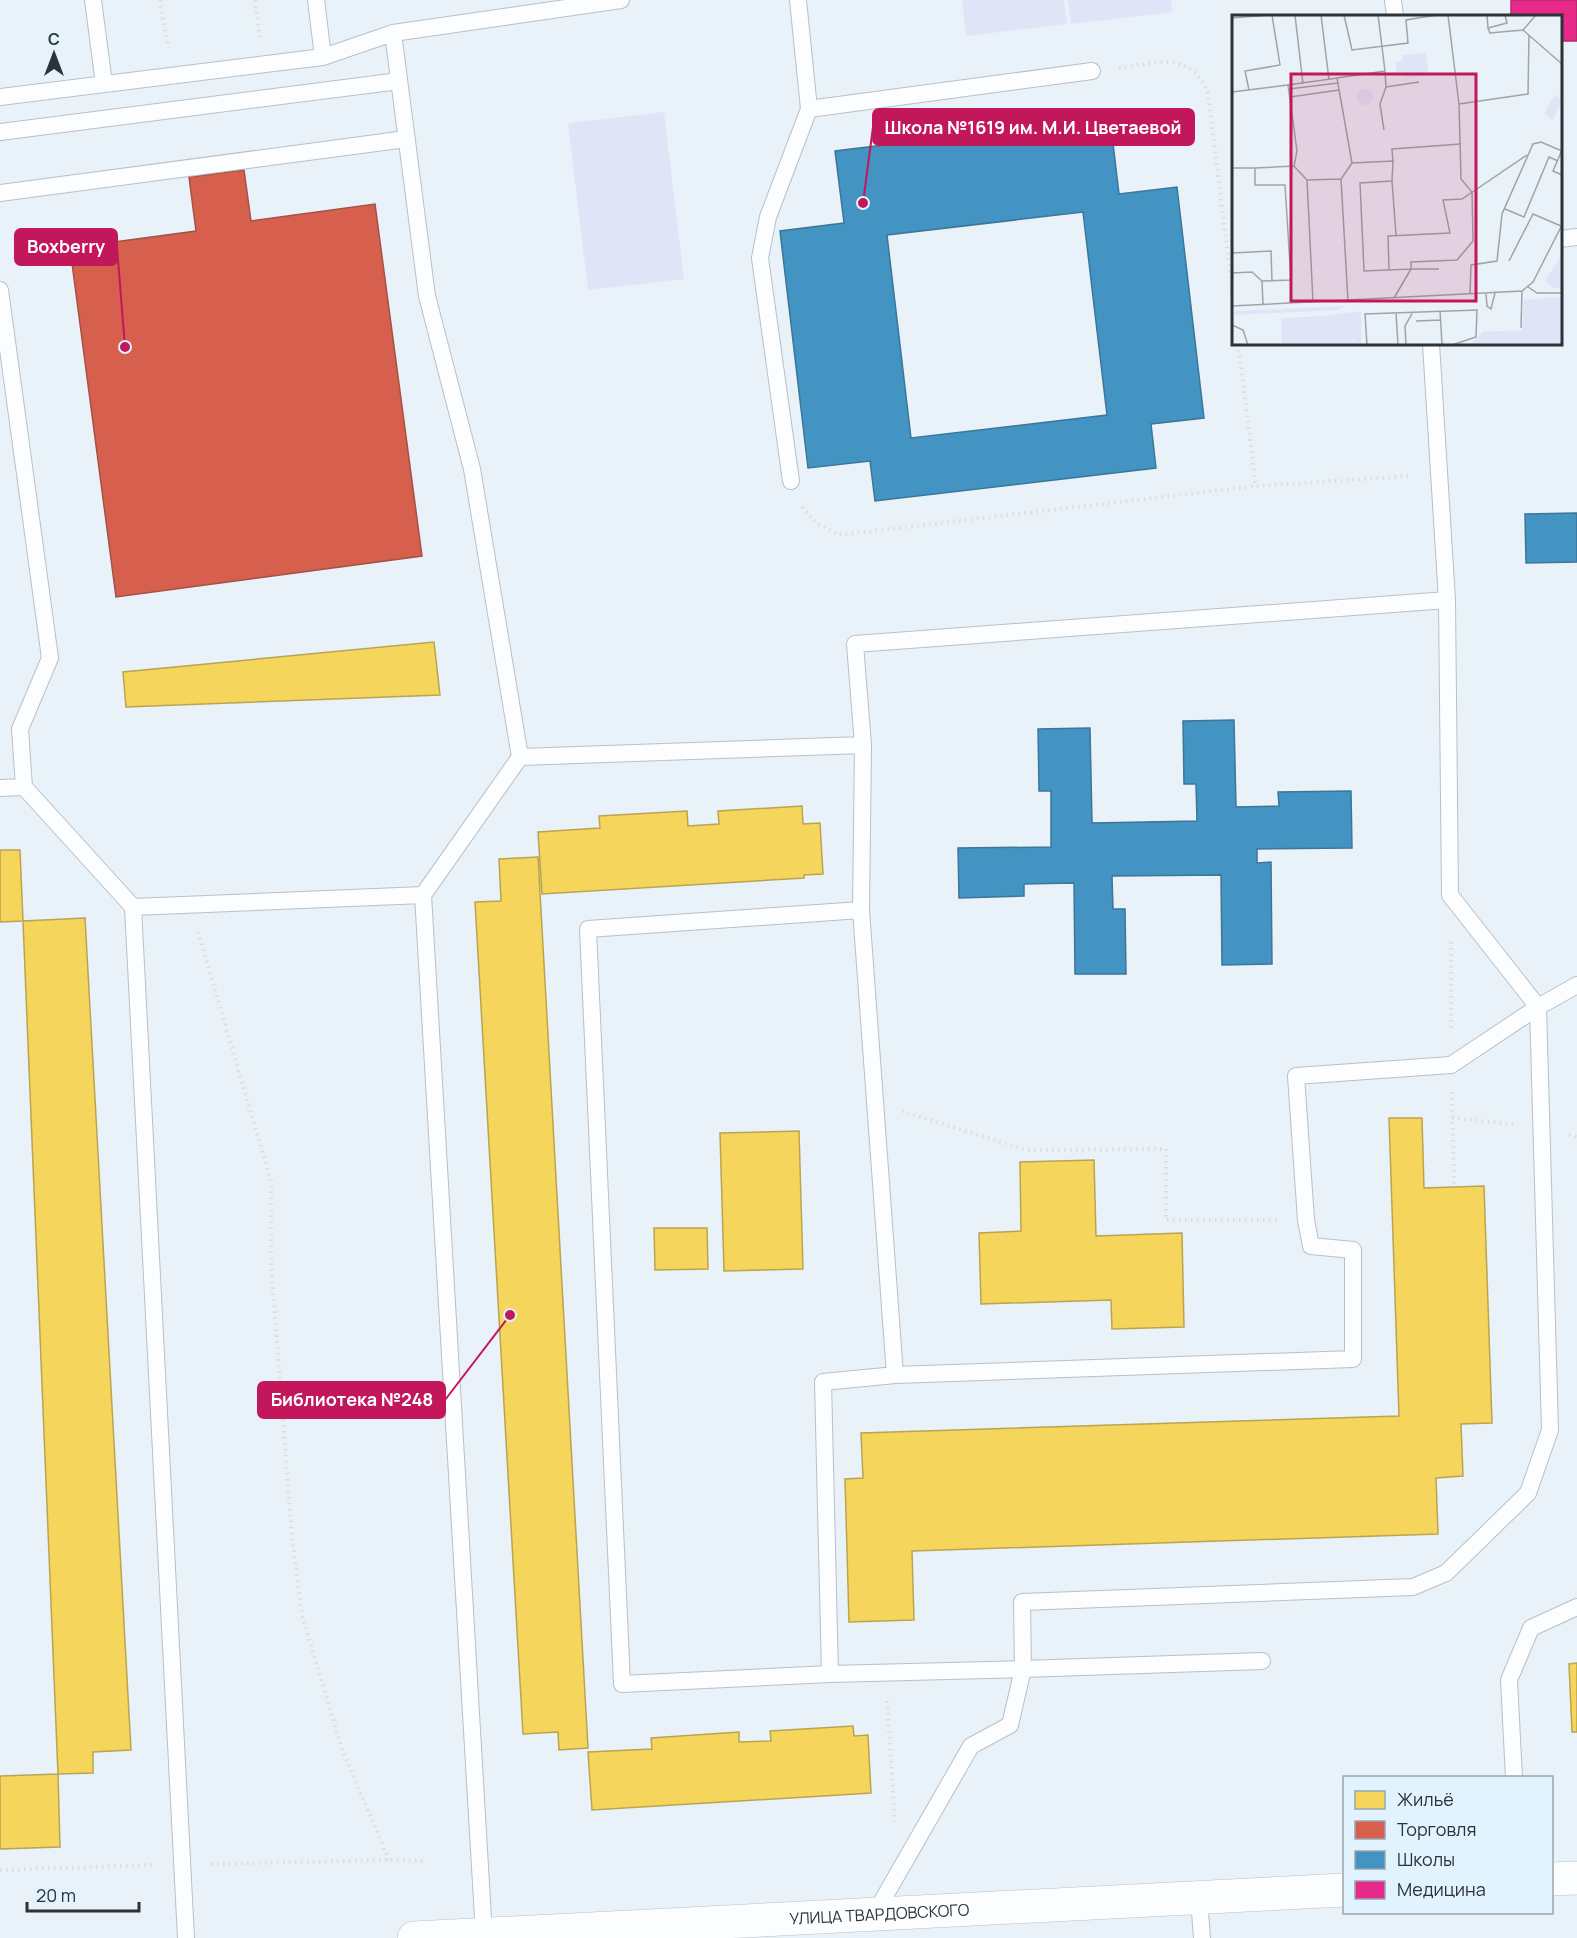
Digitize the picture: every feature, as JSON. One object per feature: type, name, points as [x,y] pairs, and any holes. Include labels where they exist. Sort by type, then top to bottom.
[{"type":"main road","points":[[1553,1880],[1577,1878]]},
{"type":"main road","name":"УЛИЦА ТВАРДОВСКОГО","points":[[414,1938],[1343,1890]]},
{"type":"lane","points":[[93,0],[104,84]]},
{"type":"lane","points":[[316,0],[323,57]]},
{"type":"lane","points":[[0,97],[323,57],[393,33],[621,0]]},
{"type":"lane","points":[[791,481],[760,258],[768,217],[809,109],[798,0]]},
{"type":"lane","points":[[1393,0],[1395,15]]},
{"type":"lane","points":[[393,33],[427,296],[472,470],[520,758],[423,895],[484,1935]]},
{"type":"lane","points":[[809,109],[1092,71]]},
{"type":"lane","points":[[0,132],[399,81]]},
{"type":"lane","points":[[0,193],[406,139]]},
{"type":"lane","points":[[1562,239],[1577,237]]},
{"type":"lane","points":[[0,290],[50,658],[20,729],[24,787],[133,907],[186,1938]]},
{"type":"lane","points":[[874,1915],[915,1839],[971,1746],[1010,1725],[1023,1669],[1022,1602],[1413,1587],[1446,1573],[1527,1493],[1550,1430],[1538,1007],[1450,895],[1447,600],[1431,345]]},
{"type":"lane","points":[[895,1375],[861,910],[863,745],[855,644],[1447,600]]},
{"type":"lane","points":[[520,758],[863,745]]},
{"type":"lane","points":[[0,788],[24,787]]},
{"type":"lane","points":[[133,907],[423,895]]},
{"type":"lane","points":[[861,910],[588,929],[622,1684],[830,1674],[1262,1661]]},
{"type":"lane","points":[[830,1674],[823,1382],[895,1375],[1353,1359],[1353,1250],[1311,1246],[1306,1220],[1296,1076],[1451,1065],[1538,1007],[1577,985]]},
{"type":"lane","points":[[1514,1776],[1509,1680],[1531,1629],[1577,1606]]},
{"type":"lane","points":[[1199,1898],[1202,1938]]},
{"type":"path","points":[[160,0],[172,76]]},
{"type":"path","points":[[255,0],[263,64]]},
{"type":"path","points":[[1092,71],[1167,61],[1191,68],[1203,80],[1208,94],[1232,297]]},
{"type":"path","points":[[1238,345],[1256,486]]},
{"type":"path","points":[[791,481],[803,509],[816,523],[839,535],[1256,486],[1439,474]]},
{"type":"path","points":[[1450,895],[1454,1187]]},
{"type":"path","points":[[191,905],[271,1181],[271,1264],[292,1536],[302,1615],[342,1749],[389,1860]]},
{"type":"path","points":[[875,1102],[1026,1150],[1166,1149],[1166,1220],[1306,1220]]},
{"type":"path","points":[[1452,1118],[1543,1127]]},
{"type":"path","points":[[885,1673],[896,1830]]},
{"type":"shaded area","points":[[962,0],[1064,0],[1067,24],[966,36]]},
{"type":"shaded area","points":[[1068,0],[1171,0],[1172,12],[1071,24]]},
{"type":"shaded area","points":[[664,112],[684,279],[588,290],[568,123]]},
{"type":"building: Жильё","points":[[434,642],[440,695],[126,707],[123,672]]},
{"type":"building: Жильё","points":[[802,806],[803,824],[820,823],[823,874],[804,875],[804,878],[542,894],[538,832],[600,828],[599,816],[687,811],[688,826],[719,824],[718,811]]},
{"type":"building: Жильё","points":[[0,850],[20,850],[23,921],[0,922]]},
{"type":"building: Жильё","points":[[538,857],[588,1748],[559,1750],[558,1732],[523,1734],[475,902],[501,901],[499,859]]},
{"type":"building: Жильё","points":[[85,918],[131,1750],[93,1752],[93,1773],[58,1774],[23,921]]},
{"type":"building: Жильё","points":[[1389,1118],[1422,1118],[1424,1188],[1484,1186],[1492,1423],[1461,1424],[1463,1476],[1436,1478],[1438,1534],[912,1551],[914,1620],[849,1622],[845,1479],[863,1478],[861,1433],[1399,1416]]},
{"type":"building: Жильё","points":[[799,1131],[803,1269],[724,1271],[720,1133]]},
{"type":"building: Жильё","points":[[1094,1160],[1096,1236],[1182,1233],[1184,1327],[1112,1329],[1111,1300],[981,1304],[979,1233],[1021,1231],[1020,1162]]},
{"type":"building: Жильё","points":[[654,1228],[707,1228],[708,1269],[655,1270]]},
{"type":"building: Жильё","points":[[1577,1663],[1577,1732],[1572,1732],[1569,1664]]},
{"type":"building: Жильё","points":[[853,1726],[854,1736],[868,1735],[871,1793],[592,1810],[588,1752],[652,1749],[651,1738],[739,1732],[739,1742],[771,1741],[770,1731]]},
{"type":"building: Жильё","points":[[58,1774],[60,1847],[0,1849],[0,1776]]},
{"type":"building: Торговля","points":[[244,170],[251,221],[375,204],[422,556],[116,597],[70,248],[196,231],[189,177]]},
{"type":"building: Школы","points":[[1110,118],[1119,194],[1177,187],[1204,418],[1151,424],[1156,468],[875,501],[870,461],[808,468],[780,231],[844,223],[835,151]],"holes":[[[1083,212],[1107,415],[911,438],[887,235]]]},
{"type":"building: Школы","points":[[1577,513],[1577,562],[1526,563],[1525,514]]},
{"type":"building: Школы","points":[[1234,720],[1236,807],[1279,806],[1278,792],[1351,791],[1352,848],[1257,849],[1257,863],[1271,862],[1272,964],[1222,965],[1221,875],[1112,876],[1113,909],[1125,909],[1126,974],[1075,974],[1074,883],[1024,884],[1024,896],[959,898],[958,848],[1051,847],[1051,791],[1039,791],[1038,729],[1090,728],[1092,823],[1197,821],[1196,784],[1184,784],[1183,721]]},
{"type":"building: Медицина","points":[[1511,0],[1577,0],[1577,41],[1562,41],[1562,15],[1511,15]]},
{"type":"place","name":"Школа №1619 им. М.И. Цветаевой","points":[[863,203]]},
{"type":"place","name":"Boxberry","points":[[125,347]]},
{"type":"place","name":"Библиотека №248","points":[[510,1315]]}]
